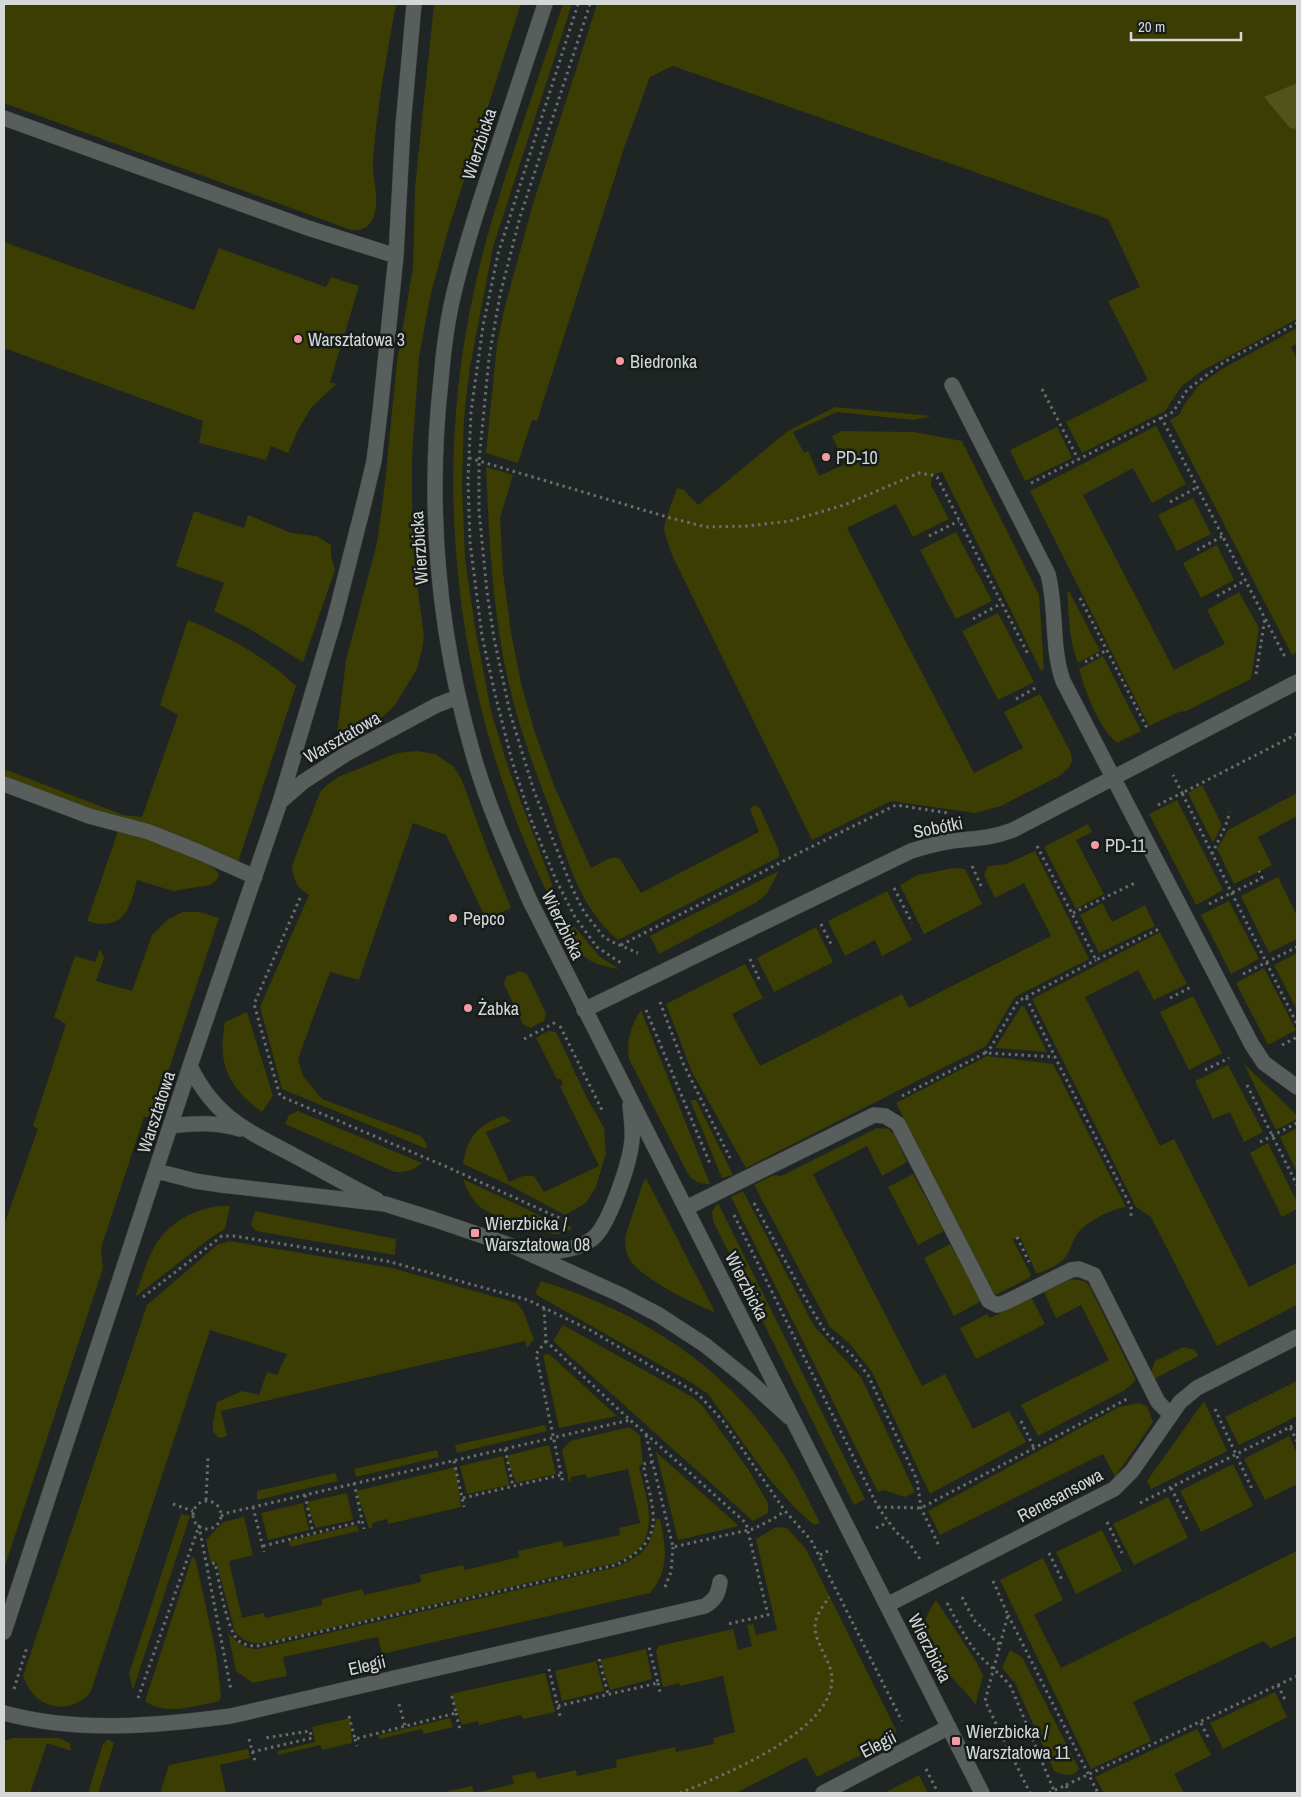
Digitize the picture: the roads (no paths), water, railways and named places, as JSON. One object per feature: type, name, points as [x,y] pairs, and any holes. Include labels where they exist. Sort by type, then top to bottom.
[{"type":"street","points":[[280,802],[335,617],[374,461],[396,256],[403,126],[414,4]]},
{"type":"street","name":"Wierzbicka","points":[[545,4],[462,261],[451,307],[443,357],[436,442],[435,510],[447,641],[458,697],[473,755],[514,865],[530,901],[982,1793]]},
{"type":"street","points":[[4,118],[308,228],[396,256]]},
{"type":"street","points":[[952,385],[1048,574],[1054,600],[1056,650],[1060,674],[1257,1054],[1264,1063],[1297,1087]]},
{"type":"street","name":"Sobótki","points":[[584,1010],[911,851],[954,841],[996,836],[1013,830],[1297,682]]},
{"type":"street","name":"Warsztatowa","points":[[4,1632],[190,1066],[280,802],[328,764],[437,705],[458,697]]},
{"type":"street","points":[[4,784],[89,816],[149,832],[255,877]]},
{"type":"street","points":[[190,1066],[199,1086],[235,1123],[385,1204]]},
{"type":"street","points":[[514,1247],[532,1251],[554,1251],[577,1247],[593,1239],[604,1225],[628,1162],[632,1120],[628,1094]]},
{"type":"street","points":[[686,1208],[874,1115],[885,1116],[898,1124],[988,1301],[996,1304],[1004,1303],[1071,1270],[1079,1269],[1094,1275],[1158,1402],[1172,1415]]},
{"type":"street","points":[[171,1126],[204,1123],[228,1126],[249,1132]]},
{"type":"street","points":[[157,1171],[195,1181],[221,1185],[385,1204],[433,1218],[514,1247],[621,1295],[659,1315],[705,1345],[746,1378],[795,1424]]},
{"type":"street","name":"Renesansowa","points":[[887,1605],[1114,1489],[1132,1471],[1180,1402],[1197,1388],[1297,1337]]},
{"type":"street","name":"Elegii","points":[[5,1714],[31,1720],[62,1723],[135,1726],[179,1723],[231,1716],[705,1606],[718,1595],[720,1582]]},
{"type":"street","name":"Elegii","points":[[823,1793],[949,1727]]},
{"type":"place","name":"Warsztatowa 3","points":[[298,339]]},
{"type":"place","name":"Biedronka","points":[[620,361]]},
{"type":"place","name":"PD-10","points":[[826,457]]},
{"type":"place","name":"PD-11","points":[[1095,845]]},
{"type":"place","name":"Pepco","points":[[453,918]]},
{"type":"place","name":"Żabka","points":[[468,1008]]},
{"type":"place","name":"Wierzbicka / Warsztatowa 08","points":[[475,1233]]},
{"type":"place","name":"Wierzbicka / Warsztatowa 11","points":[[956,1741]]}]
